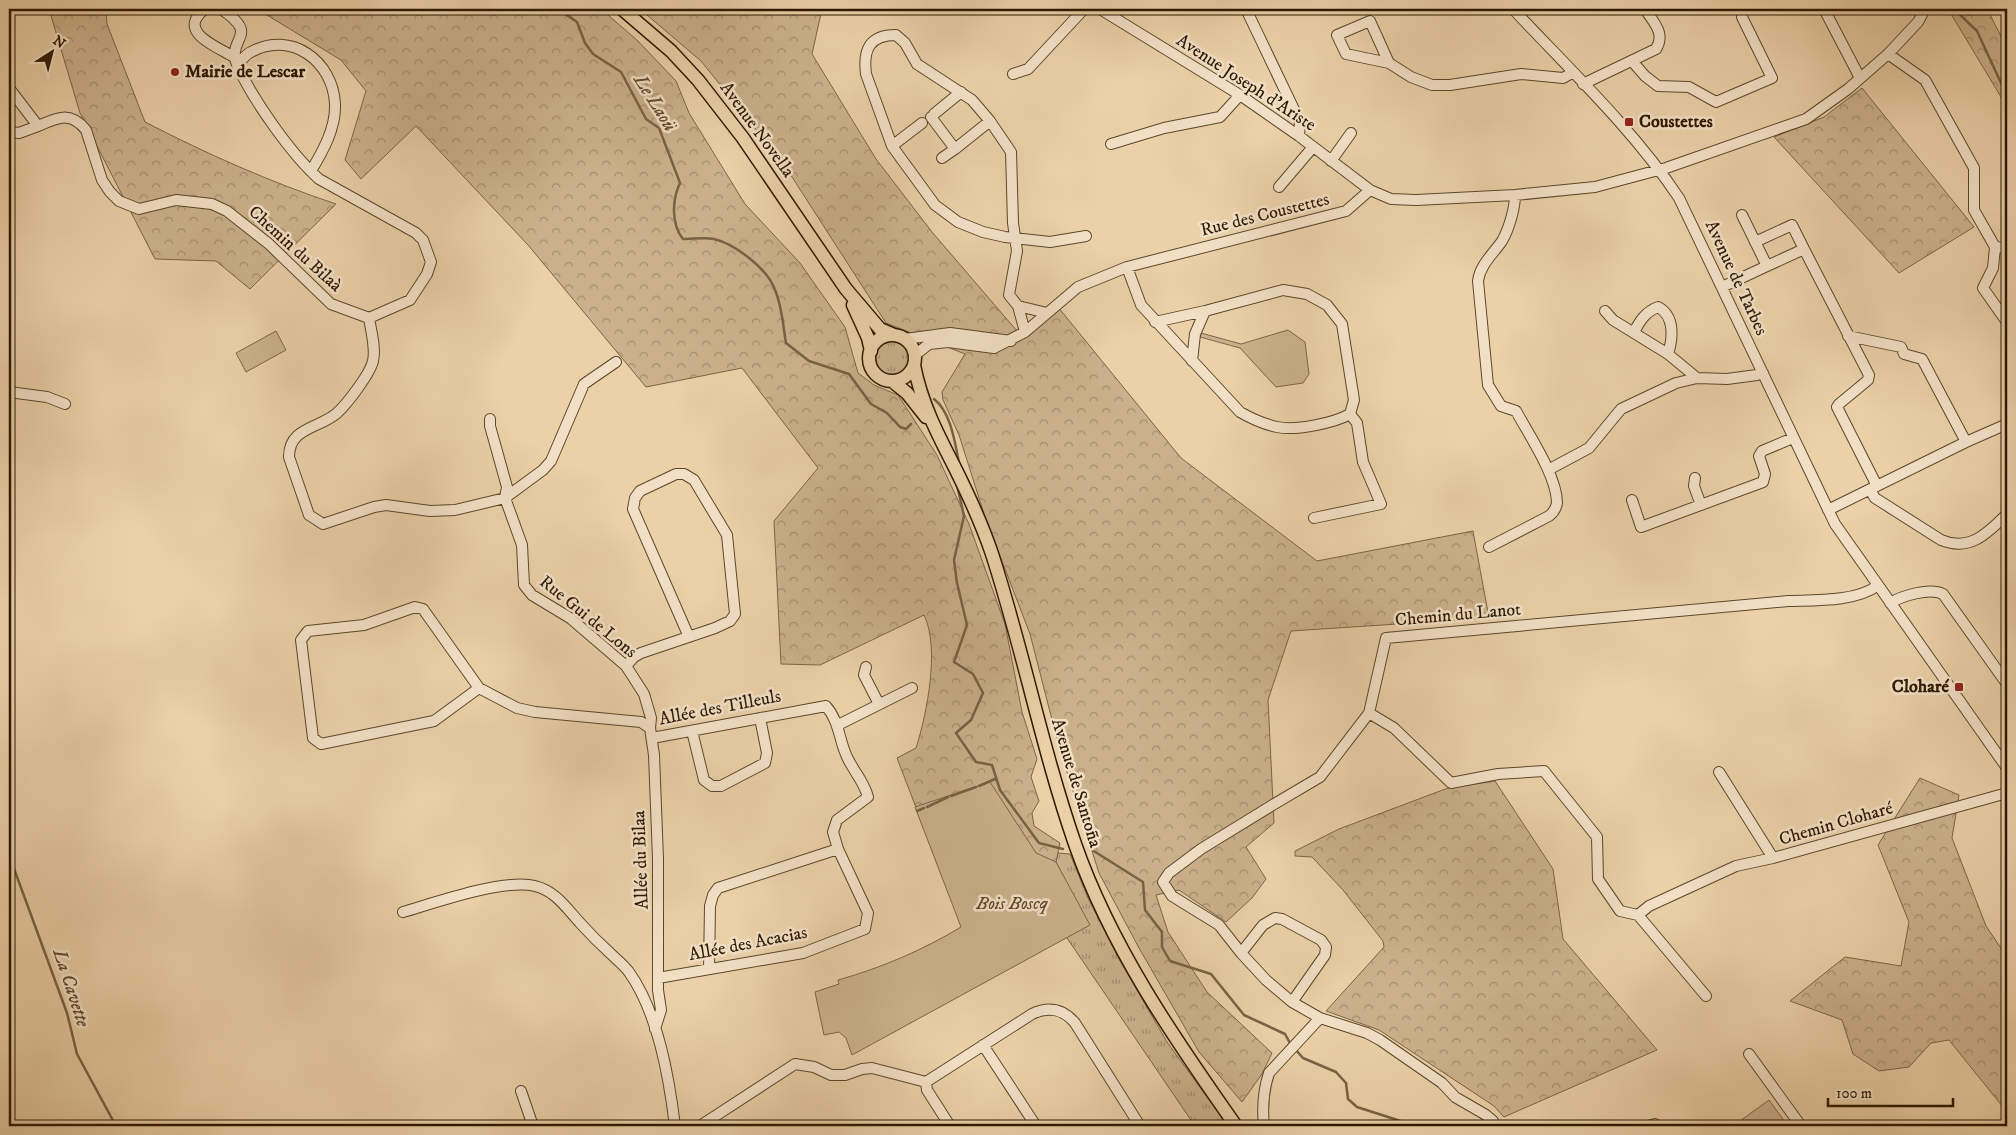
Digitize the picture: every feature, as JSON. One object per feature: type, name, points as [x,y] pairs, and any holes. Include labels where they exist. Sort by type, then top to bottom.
[{"type":"main road","name":"Avenue Novella","points":[[622,9],[671,51],[721,108],[846,289],[880,329],[899,337]]},
{"type":"main road","name":"Avenue Novella","points":[[846,289],[868,338],[871,350]]},
{"type":"main road","points":[[899,337],[910,343],[915,360],[906,377],[892,381],[885,380],[874,371],[870,358],[871,350],[880,339],[899,337]]},
{"type":"main road","name":"Avenue de Santoña","points":[[915,360],[918,387],[934,426],[970,499],[991,552],[1009,608],[1053,775],[1075,845],[1096,894],[1150,1000],[1236,1126]]},
{"type":"main road","name":"Avenue de Santoña","points":[[892,381],[907,394],[934,426]]},
{"type":"street","points":[[205,9],[200,13],[195,22],[195,29],[198,35],[236,61]]},
{"type":"street","points":[[221,9],[240,24],[242,32],[234,51],[236,61],[268,118],[311,171],[319,179],[416,232],[423,240],[431,262],[410,300],[370,318],[373,360],[369,370],[337,413],[303,431],[296,437],[289,450],[289,457],[309,515],[323,524],[386,505],[430,512],[447,511],[506,498],[551,461],[584,384],[616,362]]},
{"type":"street","points":[[1013,74],[1028,69],[1084,9]]},
{"type":"street","name":"Avenue Joseph d'Ariste","points":[[1100,9],[1240,94],[1370,190]]},
{"type":"street","points":[[1246,9],[1300,122],[1299,136]]},
{"type":"street","name":"Avenue de Tarbes","points":[[1512,9],[1634,138],[1679,198],[1835,524],[2007,768]]},
{"type":"street","points":[[1583,84],[1656,49],[1661,41],[1660,33],[1645,9]]},
{"type":"street","points":[[1824,9],[1860,78]]},
{"type":"street","points":[[1370,190],[1391,199],[1416,200],[1514,195],[1595,187],[1659,169],[1806,119],[1848,89],[1888,54],[1918,22],[1925,9]]},
{"type":"street","points":[[1632,60],[1645,76],[1658,86],[1689,87],[1716,102],[1772,78],[1742,17]]},
{"type":"street","points":[[1389,62],[1370,21],[1337,35],[1346,54],[1389,62],[1411,77],[1432,85],[1450,85],[1521,74],[1562,78],[1572,72]]},
{"type":"street","points":[[1025,332],[1018,306],[1009,295],[1018,251],[1016,239],[1013,223],[1010,152],[990,121],[972,100],[917,64],[905,43],[896,35],[882,35],[870,44],[865,62],[866,74],[892,146],[935,205],[958,222],[983,232],[1016,239],[1050,242],[1086,236]]},
{"type":"street","points":[[236,61],[249,52],[272,46],[286,46],[313,56],[322,66],[329,77],[333,92],[335,104],[334,120],[328,138],[311,171]]},
{"type":"street","points":[[1888,54],[1925,80],[1974,168],[1974,210],[1995,247],[1993,268],[1983,288],[2007,322]]},
{"type":"street","points":[[9,88],[38,126],[19,133],[9,132]]},
{"type":"street","points":[[892,146],[961,92]]},
{"type":"street","points":[[1111,144],[1164,128],[1220,117],[1240,94]]},
{"type":"street","name":"Chemin du Bilaà","points":[[38,126],[65,116],[74,120],[86,130],[102,180],[119,201],[139,209],[176,200],[212,204],[227,211],[269,244],[331,304],[370,318]]},
{"type":"street","points":[[929,118],[955,149]]},
{"type":"street","points":[[942,158],[990,121]]},
{"type":"street","points":[[1331,160],[1352,133]]},
{"type":"street","points":[[1279,187],[1313,147]]},
{"type":"street","name":"Rue des Coustettes","points":[[915,360],[929,344],[948,342],[994,348],[1012,341],[1025,332],[1078,287],[1127,267],[1346,211],[1370,190]]},
{"type":"street","points":[[1488,547],[1549,516],[1555,510],[1557,504],[1548,470],[1516,411],[1501,406],[1488,385],[1478,281],[1480,272],[1503,238],[1515,203],[1514,195]]},
{"type":"street","points":[[1742,215],[1767,266]]},
{"type":"street","points":[[1755,242],[1792,225],[1869,375],[1868,380],[1837,407],[1874,488],[1875,498],[1942,540],[1958,545],[1986,535],[2007,514]]},
{"type":"street","points":[[1995,247],[2007,248]]},
{"type":"street","points":[[1722,287],[1804,249]]},
{"type":"street","points":[[1127,267],[1141,305],[1155,322],[1240,412],[1256,421],[1278,428],[1299,427],[1340,420],[1350,414],[1354,400],[1342,324],[1327,305],[1307,294],[1283,290],[1155,322]]},
{"type":"street","points":[[1018,306],[1047,313]]},
{"type":"street","points":[[1634,332],[1642,318],[1652,309],[1658,307],[1665,311],[1671,323],[1671,344],[1668,354]]},
{"type":"street","points":[[1192,361],[1195,334],[1205,311]]},
{"type":"street","points":[[1605,311],[1613,320],[1668,354],[1697,378]]},
{"type":"street","points":[[899,337],[950,333],[1012,341]]},
{"type":"street","points":[[1848,336],[1901,347],[1904,354],[1922,359],[1966,442]]},
{"type":"street","points":[[1548,470],[1589,448],[1621,409],[1676,383],[1697,378],[1727,379],[1763,373]]},
{"type":"street","points":[[9,392],[47,397],[65,404]]},
{"type":"street","points":[[1314,518],[1381,504],[1364,462],[1357,423],[1350,414]]},
{"type":"street","name":"Rue Gui de Lons","points":[[490,418],[490,426],[507,486],[506,498],[522,545],[524,585],[532,595],[570,618],[626,666],[644,694],[651,718],[651,733]]},
{"type":"street","points":[[1828,510],[1966,442],[2007,424]]},
{"type":"street","points":[[1632,500],[1641,527],[1763,482],[1765,474],[1759,456],[1762,451],[1793,438]]},
{"type":"street","points":[[626,666],[640,653],[690,637],[730,621],[735,614],[727,535],[694,480],[684,474],[676,474],[640,491],[635,498],[633,509],[690,637]]},
{"type":"street","points":[[1695,478],[1694,486],[1701,505]]},
{"type":"street","name":"Chemin du Lanot","points":[[1494,1126],[1493,1121],[1486,1115],[1455,1097],[1442,1083],[1380,1040],[1367,1033],[1320,1018],[1292,1002],[1266,980],[1241,953],[1219,924],[1172,896],[1163,882],[1169,873],[1201,849],[1320,777],[1368,713],[1386,638],[1788,601],[1838,599],[1872,590],[1880,590]]},
{"type":"street","points":[[1890,604],[1906,595],[1938,591],[1943,594],[2007,684]]},
{"type":"street","points":[[479,688],[434,721],[322,744],[313,738],[301,640],[308,631],[364,625],[415,607],[423,609],[479,688],[517,708],[534,712],[641,722],[651,733]]},
{"type":"street","points":[[866,667],[864,675],[879,704]]},
{"type":"street","points":[[838,724],[912,688]]},
{"type":"street","name":"Allée des Tilleuls","points":[[651,733],[692,731],[826,706],[838,724]]},
{"type":"street","points":[[1368,713],[1394,728],[1451,783],[1498,774],[1544,771],[1597,836],[1598,879],[1620,911],[1638,915],[1706,996]]},
{"type":"street","points":[[692,731],[704,780],[712,786],[721,786],[765,763],[767,753],[760,718]]},
{"type":"street","name":"Allée des Acacias","points":[[658,978],[803,953],[865,929],[868,913],[838,849],[833,832],[837,820],[868,797],[864,783],[847,758],[838,724]]},
{"type":"street","name":"Allée du Bilaa","points":[[651,733],[658,859],[658,990],[661,1010],[655,1029]]},
{"type":"street","name":"Chemin Cloharé","points":[[1719,772],[1772,858],[2007,793]]},
{"type":"street","points":[[709,970],[710,906],[713,895],[718,888],[838,849]]},
{"type":"street","points":[[1638,915],[1649,906],[1736,866],[1772,858]]},
{"type":"street","points":[[403,912],[465,894],[512,884],[535,886],[555,895],[581,924],[628,970],[638,985],[655,1029],[669,1076],[675,1126]]},
{"type":"street","points":[[1241,953],[1263,925],[1275,918],[1282,919],[1321,940],[1326,947],[1324,955],[1292,1002]]},
{"type":"street","points":[[646,1004],[653,1001],[658,990]]},
{"type":"street","points":[[700,1126],[795,1064],[814,1067],[832,1075],[846,1075],[862,1069],[872,1068],[926,1082],[1032,1014],[1051,1009],[1063,1012],[1075,1023],[1138,1125]]},
{"type":"street","points":[[1264,1126],[1262,1106],[1269,1073],[1320,1018]]},
{"type":"street","points":[[984,1045],[1036,1126]]},
{"type":"street","points":[[1748,1054],[1802,1126]]},
{"type":"street","points":[[926,1082],[927,1090],[950,1126]]},
{"type":"street","points":[[521,1091],[533,1126]]},
{"type":"green space","points":[[49,9],[106,9],[107,24],[145,122],[239,167],[336,204],[250,289],[216,261],[155,259],[80,113]]},
{"type":"green space","points":[[257,9],[601,9],[638,41],[676,81],[689,113],[745,204],[800,263],[845,327],[858,373],[874,385],[898,395],[937,455],[969,524],[1005,624],[1022,712],[1037,759],[1031,777],[1039,801],[1032,813],[1034,826],[1060,843],[1056,862],[1085,919],[848,986],[962,927],[897,758],[916,748],[928,699],[931,644],[929,629],[924,615],[820,665],[781,664],[774,521],[818,468],[742,368],[646,387],[528,245],[416,126],[361,179],[345,160],[366,91],[341,60]]},
{"type":"green space","points":[[640,9],[822,9],[812,54],[876,159],[932,232],[1023,338],[1058,307],[1181,458],[1317,561],[1473,531],[1489,618],[1291,631],[1268,700],[1274,823],[1246,847],[1266,879],[1252,898],[1226,922],[1179,890],[1156,895],[1168,932],[1207,992],[1272,1053],[1262,1074],[1242,1102],[1199,1052],[1139,948],[1099,873],[1059,747],[1030,634],[985,517],[959,435],[943,400],[942,392],[965,354],[886,323],[783,163],[701,61]]},
{"type":"green space","points":[[1948,9],[1987,9],[2007,48],[2007,107]]},
{"type":"green space","points":[[1862,88],[1974,227],[1899,273],[1774,137],[1824,117]]},
{"type":"green space","points":[[1288,330],[1305,342],[1309,374],[1303,383],[1276,387],[1240,348],[1200,337],[1201,333],[1241,344]]},
{"type":"green space","points":[[276,331],[286,350],[246,372],[236,353]]},
{"type":"green space","points":[[892,341],[904,346],[909,358],[904,370],[892,375],[880,370],[875,358],[880,346]]},
{"type":"green space","points":[[1920,778],[1959,795],[1952,838],[1986,926],[2007,957],[2007,1112],[1949,1040],[1931,1043],[1909,1067],[1879,1071],[1853,1054],[1842,1020],[1790,1001],[1845,957],[1901,966],[1909,922],[1878,845]]},
{"type":"green space","points":[[1495,781],[1553,869],[1563,939],[1657,1050],[1504,1117],[1494,1106],[1379,1030],[1326,1011],[1384,947],[1383,941],[1343,890],[1312,857],[1295,856],[1295,851],[1339,829],[1448,788]]},
{"type":"green space","name":"Bois Boscq","points":[[990,782],[1036,853],[1056,862],[1090,925],[852,1055],[846,1038],[839,1032],[824,1035],[815,992],[839,984],[838,980],[901,958],[961,927],[915,807]]},
{"type":"green space","points":[[1058,853],[1070,854],[1088,898],[1119,959],[1167,1042],[1228,1126],[1215,1126],[1211,1121],[1202,1126],[1195,1126],[1067,938],[1063,931],[1056,862]]},
{"type":"green space","points":[[1769,1100],[1783,1119],[1773,1126],[1733,1126]]},
{"type":"waterway","name":"Le Laoü","points":[[558,9],[577,22],[585,43],[593,54],[621,72],[646,119],[659,128],[680,183],[675,197],[674,212],[676,226],[683,239],[714,239],[731,246],[750,258],[765,274],[775,290],[781,309],[786,343],[809,361],[849,374],[871,404],[887,413],[900,427],[906,429],[911,424]]},
{"type":"waterway","points":[[1954,9],[1977,31],[2007,96]]},
{"type":"waterway","name":"Le Laoü","points":[[934,399],[945,412],[954,437],[959,463]]},
{"type":"waterway","name":"Le Laoü","points":[[957,485],[964,516],[954,560],[957,583],[967,625],[954,662],[973,674],[983,693],[971,720],[956,733],[976,762],[992,765],[1000,790],[1039,843],[1063,849]]},
{"type":"waterway","points":[[979,786],[995,779]]},
{"type":"waterway","points":[[951,796],[976,787]]},
{"type":"waterway","points":[[927,807],[948,797]]},
{"type":"waterway","points":[[917,811],[924,808]]},
{"type":"waterway","name":"Le Laoü","points":[[1089,848],[1143,882],[1145,910],[1162,932],[1162,947],[1170,961],[1211,974],[1244,1015],[1285,1034],[1291,1045]]},
{"type":"waterway","name":"La Cavette","points":[[9,855],[67,1013],[77,1054],[116,1126]]},
{"type":"waterway","name":"Le Laoü","points":[[1295,1049],[1303,1058],[1336,1072],[1346,1083],[1348,1099],[1357,1107],[1416,1126]]},
{"type":"place","name":"Mairie de Lescar","points":[[175,72]]},
{"type":"place","name":"Coustettes","points":[[1629,122]]},
{"type":"place","name":"Cloharé","points":[[1959,687]]}]
